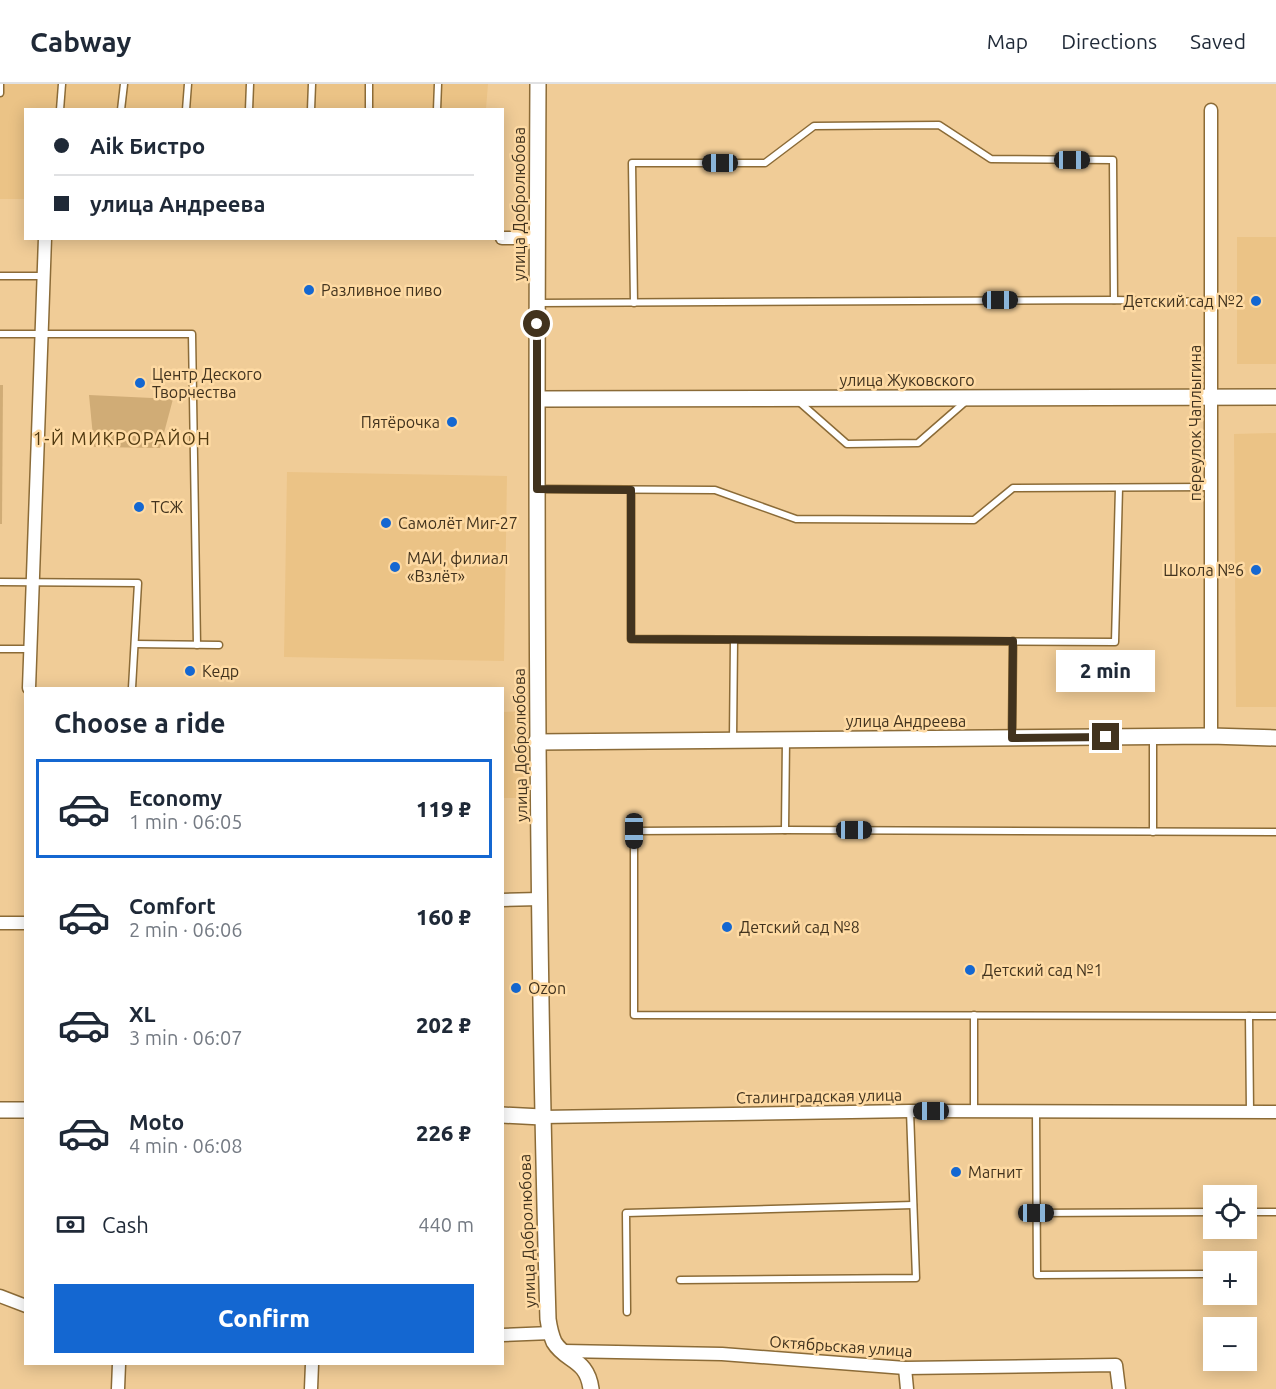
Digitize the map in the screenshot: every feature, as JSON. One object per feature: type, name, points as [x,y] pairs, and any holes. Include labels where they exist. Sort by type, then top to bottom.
[{"type":"street","name":"улица Добролюбова","points":[[538,84],[536,742],[548,1319],[555,1343],[583,1367],[591,1389]]},
{"type":"street","name":"переулок Чаплыгина","points":[[1211,110],[1211,736]]},
{"type":"street","points":[[504,238],[537,238]]},
{"type":"street","points":[[29,687],[45,240]]},
{"type":"street","name":"улица Жуковского","points":[[538,399],[1276,397]]},
{"type":"street","name":"улица Андреева","points":[[536,742],[1152,736],[1276,738]]},
{"type":"street","points":[[504,900],[540,899]]},
{"type":"street","points":[[0,922],[24,923]]},
{"type":"street","points":[[0,1110],[24,1110]]},
{"type":"street","name":"Сталинградская улица","points":[[542,1117],[910,1111],[1276,1112]]},
{"type":"street","points":[[504,1115],[542,1117]]},
{"type":"street","points":[[0,1296],[24,1305]]},
{"type":"street","points":[[504,1335],[551,1333]]},
{"type":"street","name":"Октябрьская улица","points":[[564,1351],[722,1354],[905,1368],[1116,1365],[1119,1389]]},
{"type":"street","points":[[118,1389],[119,1365]]},
{"type":"street","points":[[311,1389],[312,1365]]},
{"type":"street","points":[[905,1368],[907,1389]]},
{"type":"lane","points":[[0,84],[0,93]]},
{"type":"lane","points":[[60,108],[62,84]]},
{"type":"lane","points":[[121,108],[123,84]]},
{"type":"lane","points":[[186,108],[188,84]]},
{"type":"lane","points":[[249,108],[250,84]]},
{"type":"lane","points":[[311,108],[312,84]]},
{"type":"lane","points":[[369,84],[369,108]]},
{"type":"lane","points":[[437,108],[438,84]]},
{"type":"lane","points":[[634,303],[632,163],[765,163],[814,126],[939,125],[991,159],[1113,160],[1114,300]]},
{"type":"lane","points":[[0,276],[44,276]]},
{"type":"lane","points":[[537,303],[1114,300],[1212,302]]},
{"type":"lane","points":[[0,334],[192,334],[197,645]]},
{"type":"lane","points":[[795,398],[847,444],[918,443],[969,398]]},
{"type":"lane","points":[[537,489],[715,490],[796,519],[974,520],[1013,488],[1212,487]]},
{"type":"lane","points":[[631,490],[631,639],[1115,642],[1119,488]]},
{"type":"lane","points":[[0,582],[138,583],[132,687]]},
{"type":"lane","points":[[733,740],[734,640]]},
{"type":"lane","points":[[1012,738],[1013,641]]},
{"type":"lane","points":[[135,644],[219,645]]},
{"type":"lane","points":[[0,649],[30,649]]},
{"type":"lane","points":[[1152,736],[1153,832]]},
{"type":"lane","points":[[785,830],[786,740]]},
{"type":"lane","points":[[1276,832],[634,831],[634,1015],[1276,1016]]},
{"type":"lane","points":[[974,1016],[974,1112]]},
{"type":"lane","points":[[1249,1016],[1250,1112]]},
{"type":"lane","points":[[680,1280],[916,1278],[910,1111]]},
{"type":"lane","points":[[1036,1112],[1037,1275],[1203,1274]]},
{"type":"lane","points":[[627,1312],[626,1213],[913,1205]]},
{"type":"lane","points":[[1036,1213],[1203,1212]]},
{"type":"lane","points":[[1257,1212],[1276,1212]]},
{"type":"shaded area","points":[[0,84],[488,84],[486,108],[24,108],[24,199],[0,199]]},
{"type":"shaded area","name":"Детский сад №2","points":[[1237,237],[1276,237],[1276,364],[1237,364]]},
{"type":"shaded area","points":[[0,385],[3,385],[2,524],[0,524]]},
{"type":"shaded area","points":[[89,395],[173,399],[160,448],[94,447]]},
{"type":"shaded area","name":"Школа №6","points":[[1276,433],[1276,707],[1236,707],[1234,434]]},
{"type":"shaded area","name":"МАИ, филиал «Взлёт»","points":[[287,472],[507,476],[504,661],[284,657]]},
{"type":"shaded area","points":[[528,711],[523,798],[504,798],[504,712]]},
{"type":"place","name":"Разливное пиво","points":[[309,290]]},
{"type":"place","name":"Детский сад №2","points":[[1256,301]]},
{"type":"place","name":"Центр Деского Творчества","points":[[140,383]]},
{"type":"place","name":"Пятёрочка","points":[[452,422]]},
{"type":"place","name":"ТСЖ","points":[[139,507]]},
{"type":"place","name":"Самолёт Миг-27","points":[[386,523]]},
{"type":"place","name":"МАИ, филиал «Взлёт»","points":[[395,567]]},
{"type":"place","name":"Школа №6","points":[[1256,570]]},
{"type":"place","name":"Кедр","points":[[190,671]]},
{"type":"place","name":"Детский сад №8","points":[[727,927]]},
{"type":"place","name":"Детский сад №1","points":[[970,970]]},
{"type":"place","name":"Ozon","points":[[516,988]]},
{"type":"place","name":"Магнит","points":[[956,1172]]},
{"type":"district","name":"1-Й МИКРОРАЙОН","points":[[122,438]]},
{"type":"route","points":[[537,324],[537,489],[631,490],[631,639],[1013,641],[1012,738],[1106,737]]}]
